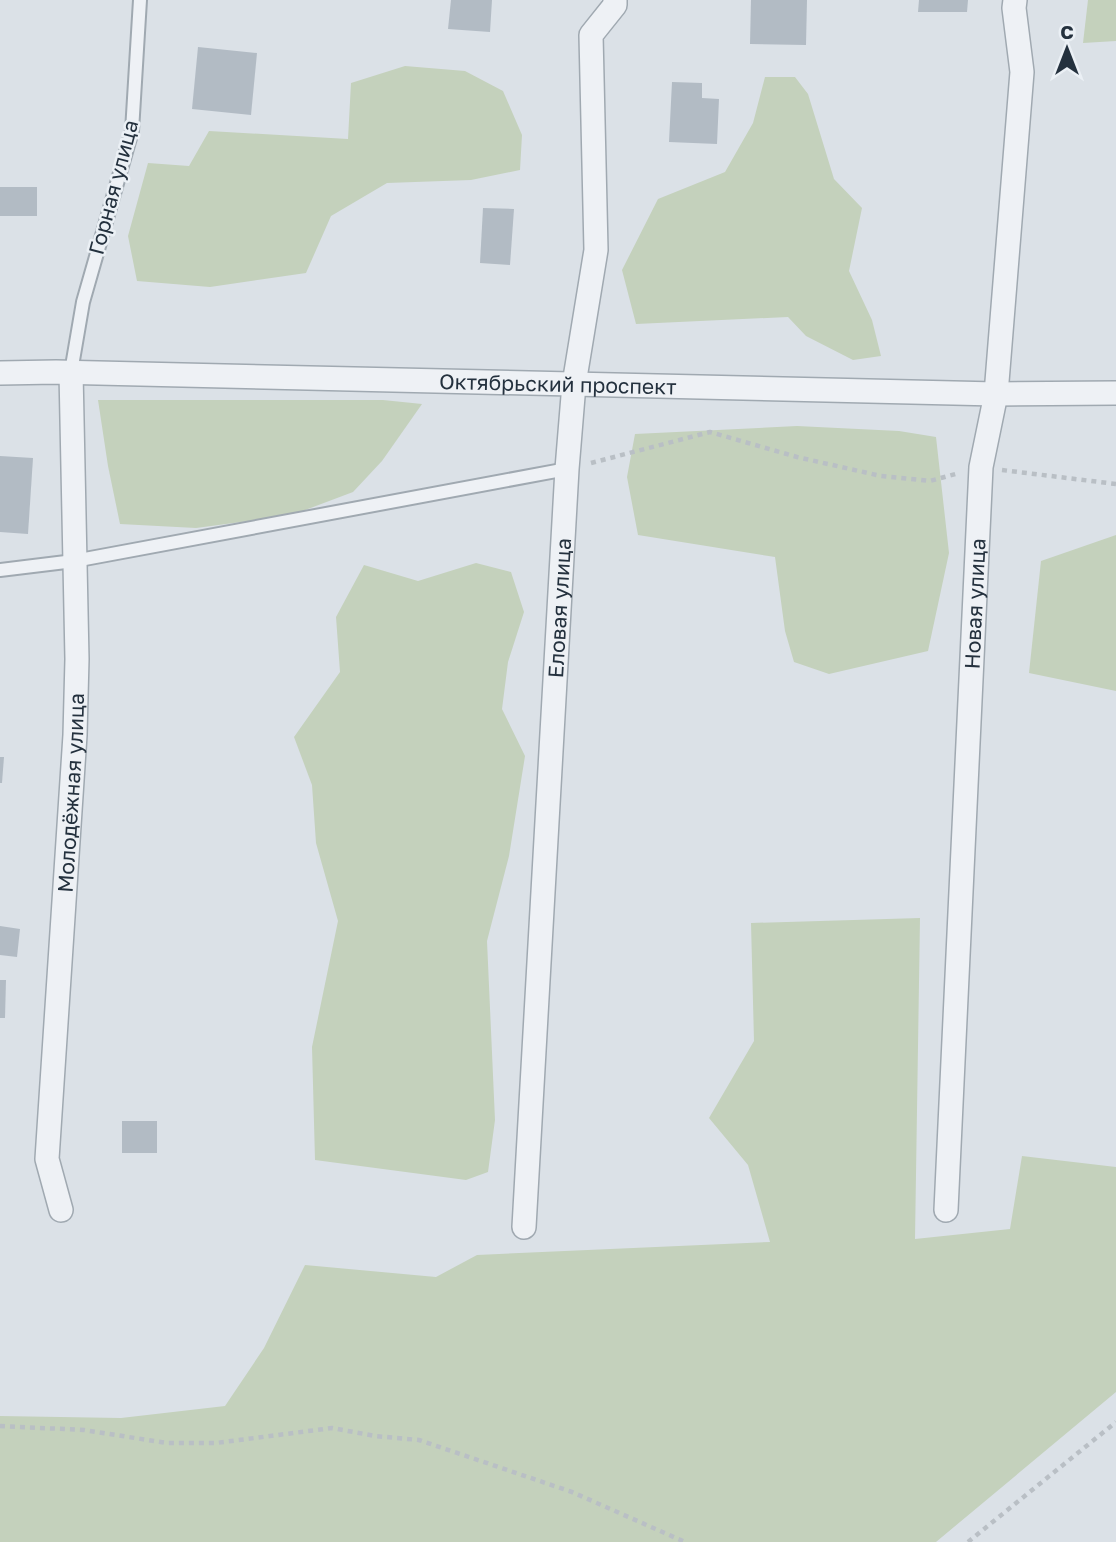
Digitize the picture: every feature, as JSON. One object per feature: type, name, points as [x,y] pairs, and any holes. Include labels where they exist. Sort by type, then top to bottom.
[{"type":"street","name":"Еловая улица","points":[[524,1227],[567,469],[574,384],[596,250],[591,35],[615,5],[615,0]]},
{"type":"street","name":"Новая улица","points":[[946,1210],[981,467],[996,394],[1022,72],[1015,0]]},
{"type":"street","name":"Октябрьский проспект","points":[[0,373],[996,394],[1116,393]]},
{"type":"street","name":"Молодёжная улица","points":[[61,1210],[47,1159],[75,735],[77,659],[71,373]]},
{"type":"lane","name":"Горная улица","points":[[71,373],[83,302],[132,131],[139,0]]},
{"type":"lane","points":[[0,570],[74,561],[567,469]]},
{"type":"path","points":[[567,469],[710,432],[797,457],[881,476],[930,481],[981,467],[1116,484]]},
{"type":"path","points":[[968,1542],[1116,1422]]},
{"type":"path","points":[[0,1426],[84,1430],[167,1443],[216,1443],[332,1428],[419,1440],[572,1492],[685,1542]]},
{"type":"green space","points":[[1088,0],[1116,0],[1116,41],[1083,43]]},
{"type":"green space","points":[[405,66],[465,71],[503,91],[522,135],[520,170],[471,180],[387,183],[331,216],[306,273],[210,287],[137,281],[128,236],[148,163],[189,166],[209,131],[348,139],[351,83]]},
{"type":"green space","points":[[765,77],[795,77],[808,94],[834,179],[862,208],[849,271],[872,320],[881,356],[853,360],[806,336],[788,317],[636,324],[622,270],[658,199],[725,172],[753,123]]},
{"type":"green space","points":[[98,400],[383,400],[422,404],[382,461],[353,492],[292,515],[196,528],[120,524]]},
{"type":"green space","points":[[797,426],[899,431],[936,437],[949,553],[928,651],[829,674],[794,662],[785,631],[775,557],[638,535],[627,477],[635,434]]},
{"type":"green space","points":[[1116,535],[1116,691],[1029,673],[1041,561]]},
{"type":"green space","points":[[476,563],[511,572],[524,612],[508,662],[502,709],[525,756],[509,856],[487,941],[495,1120],[488,1172],[466,1180],[315,1160],[312,1047],[338,921],[316,843],[312,785],[294,737],[340,672],[336,617],[364,565],[418,581]]},
{"type":"green space","points":[[920,918],[915,1239],[1010,1229],[1022,1156],[1116,1167],[1116,1392],[936,1542],[0,1542],[0,1416],[121,1418],[225,1406],[264,1348],[305,1265],[436,1277],[477,1255],[770,1242],[748,1165],[709,1118],[754,1041],[751,923]]},
{"type":"building","points":[[451,0],[492,0],[490,32],[448,29]]},
{"type":"building","points":[[751,0],[807,0],[806,45],[750,44]]},
{"type":"building","points":[[919,0],[968,0],[967,12],[918,12]]},
{"type":"building","points":[[198,47],[257,53],[251,115],[192,109]]},
{"type":"building","points":[[672,82],[702,83],[702,98],[719,99],[717,144],[669,142]]},
{"type":"building","points":[[0,187],[37,187],[37,216],[0,216]]},
{"type":"building","points":[[483,208],[514,209],[510,265],[480,263]]},
{"type":"building","points":[[0,456],[33,458],[28,534],[0,532]]},
{"type":"building","points":[[0,757],[4,757],[2,783],[0,783]]},
{"type":"building","points":[[0,926],[20,929],[17,957],[0,955]]},
{"type":"building","points":[[0,980],[6,980],[5,1018],[0,1018]]},
{"type":"building","points":[[122,1121],[157,1121],[157,1153],[122,1153]]}]
